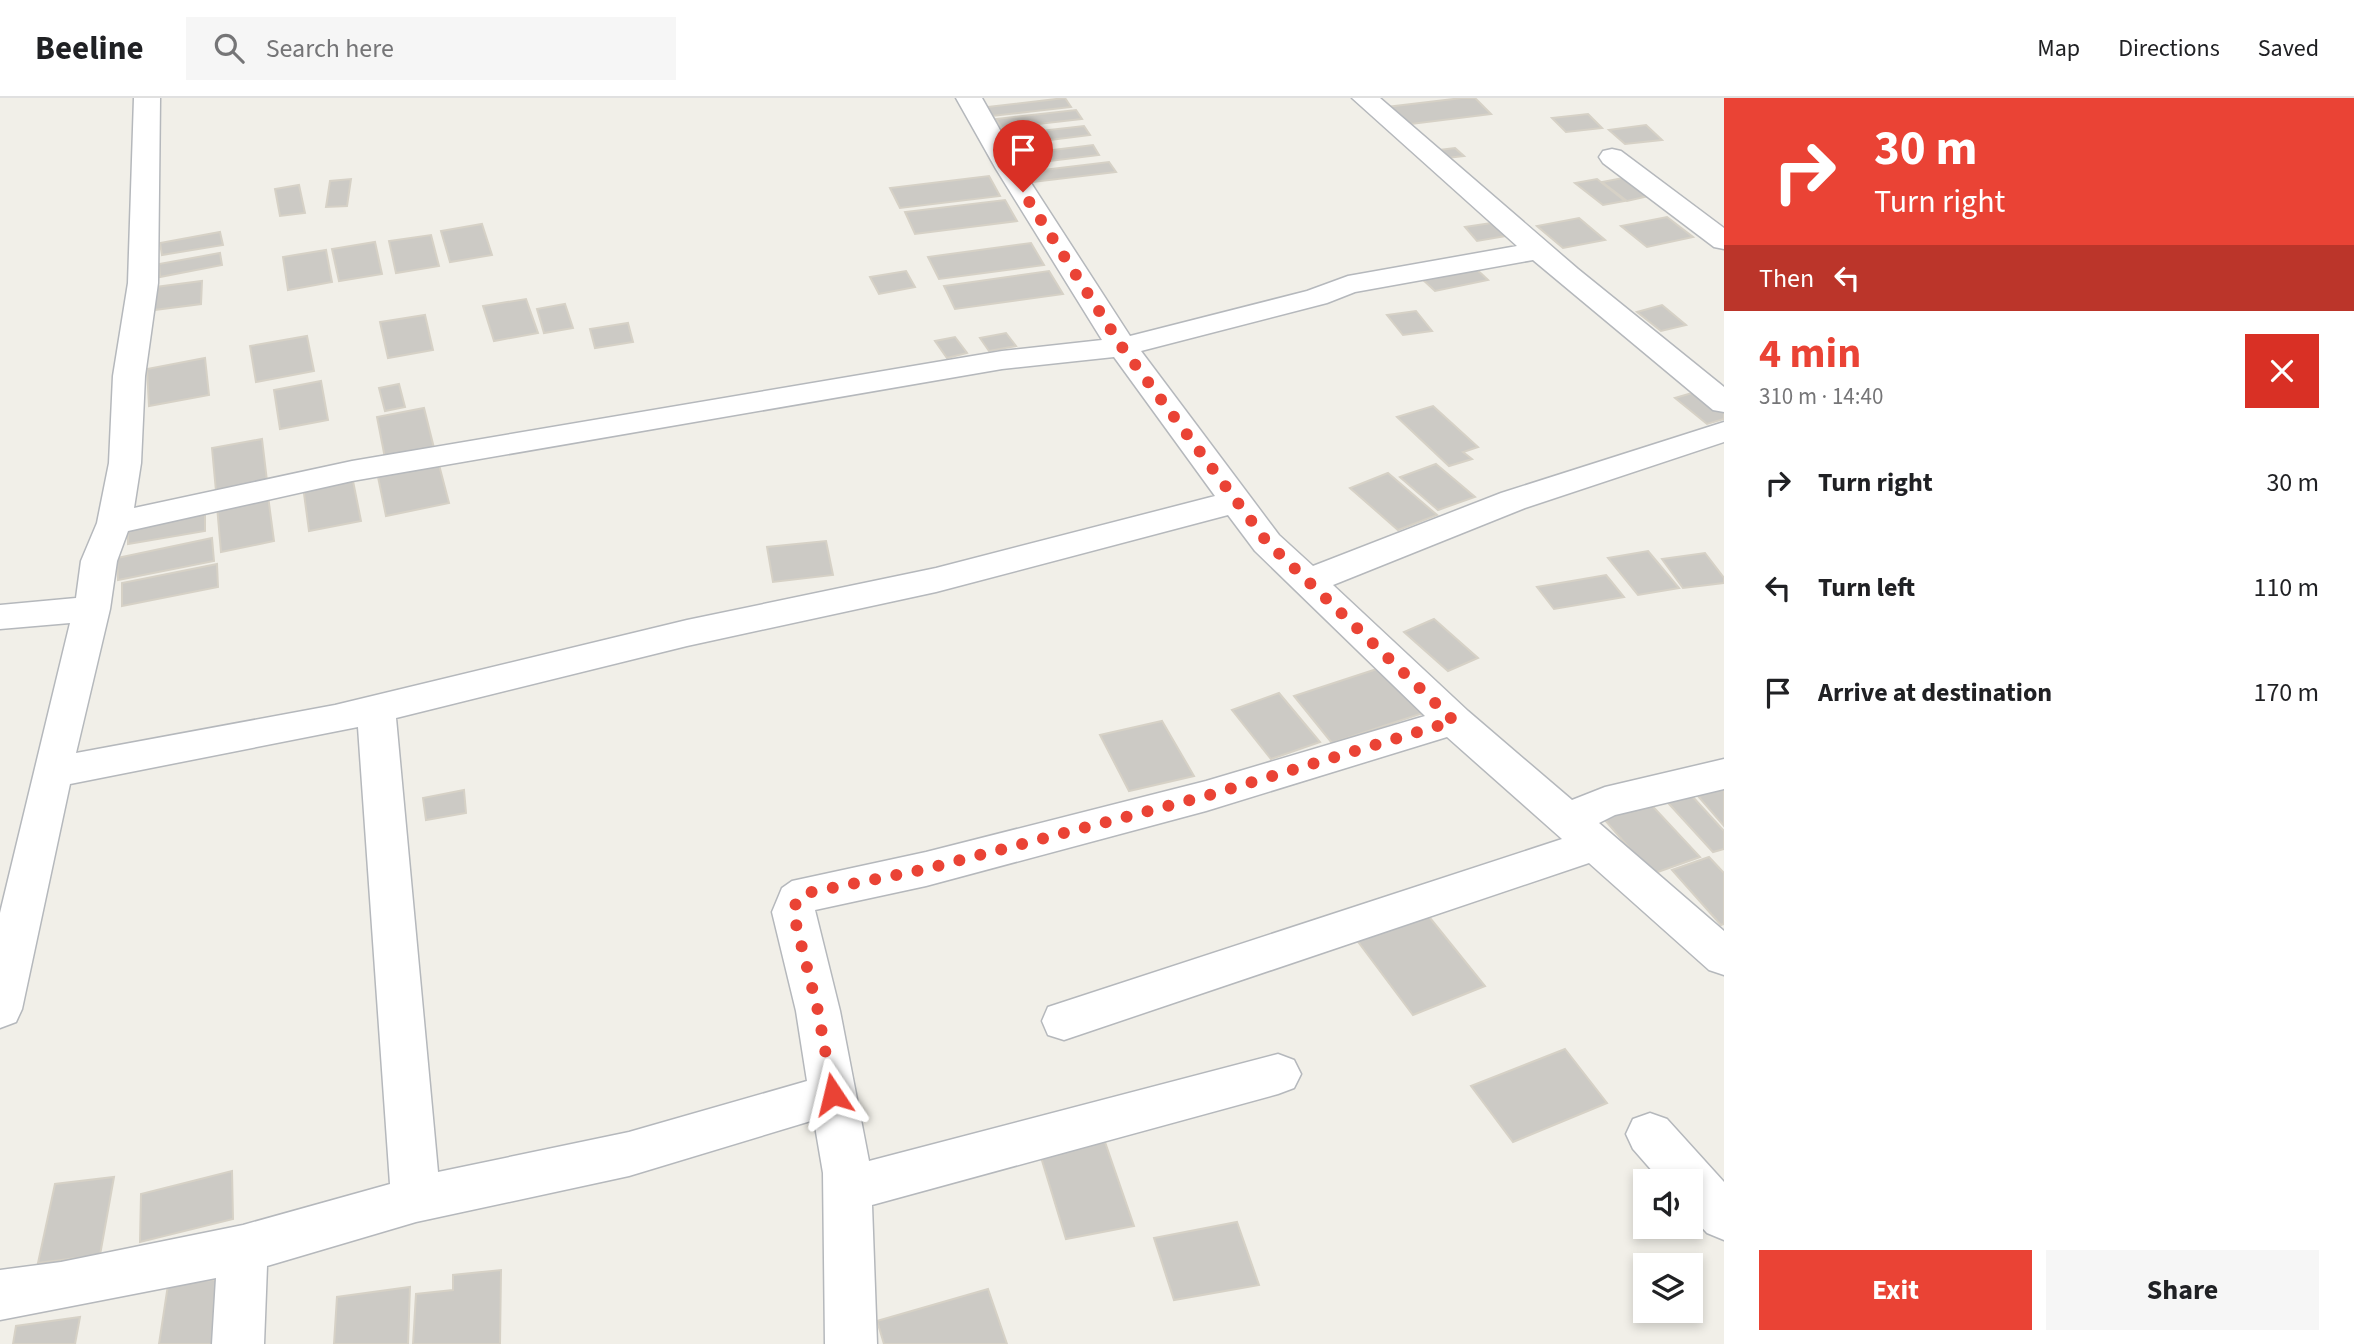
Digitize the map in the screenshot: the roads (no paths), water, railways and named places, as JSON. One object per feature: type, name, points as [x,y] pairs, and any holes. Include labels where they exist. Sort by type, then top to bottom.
[{"type":"street","points":[[0,1009],[55,772],[75,670],[92,609],[99,561],[114,523],[125,463],[129,376],[143,283],[147,98]]},
{"type":"street","points":[[969,98],[1009,169],[1122,347],[1174,413],[1235,502],[1267,542],[1454,721],[1580,833],[1721,951]]},
{"type":"street","points":[[1365,98],[1540,250],[1724,402]]},
{"type":"street","points":[[1612,157],[1724,241]]},
{"type":"street","points":[[114,523],[352,471],[1002,360],[1122,347],[1317,297],[1348,285],[1540,250]]},
{"type":"street","points":[[1307,582],[1416,536],[1639,456],[1724,432]]},
{"type":"street","points":[[55,772],[376,709],[687,633],[936,580],[1235,502]]},
{"type":"street","points":[[0,617],[92,609]]},
{"type":"street","points":[[376,709],[416,1199]]},
{"type":"street","points":[[851,1344],[848,1189],[818,1011],[793,912],[797,900],[807,893],[926,869],[1206,796],[1454,721]]},
{"type":"street","points":[[1064,1021],[1580,833],[1605,802],[1724,774]]},
{"type":"street","points":[[848,1189],[1278,1074]]},
{"type":"street","points":[[0,1295],[61,1286],[243,1249],[416,1199],[629,1153],[833,1094]]},
{"type":"street","points":[[1650,1134],[1724,1217]]},
{"type":"street","points":[[238,1344],[243,1249]]}]
